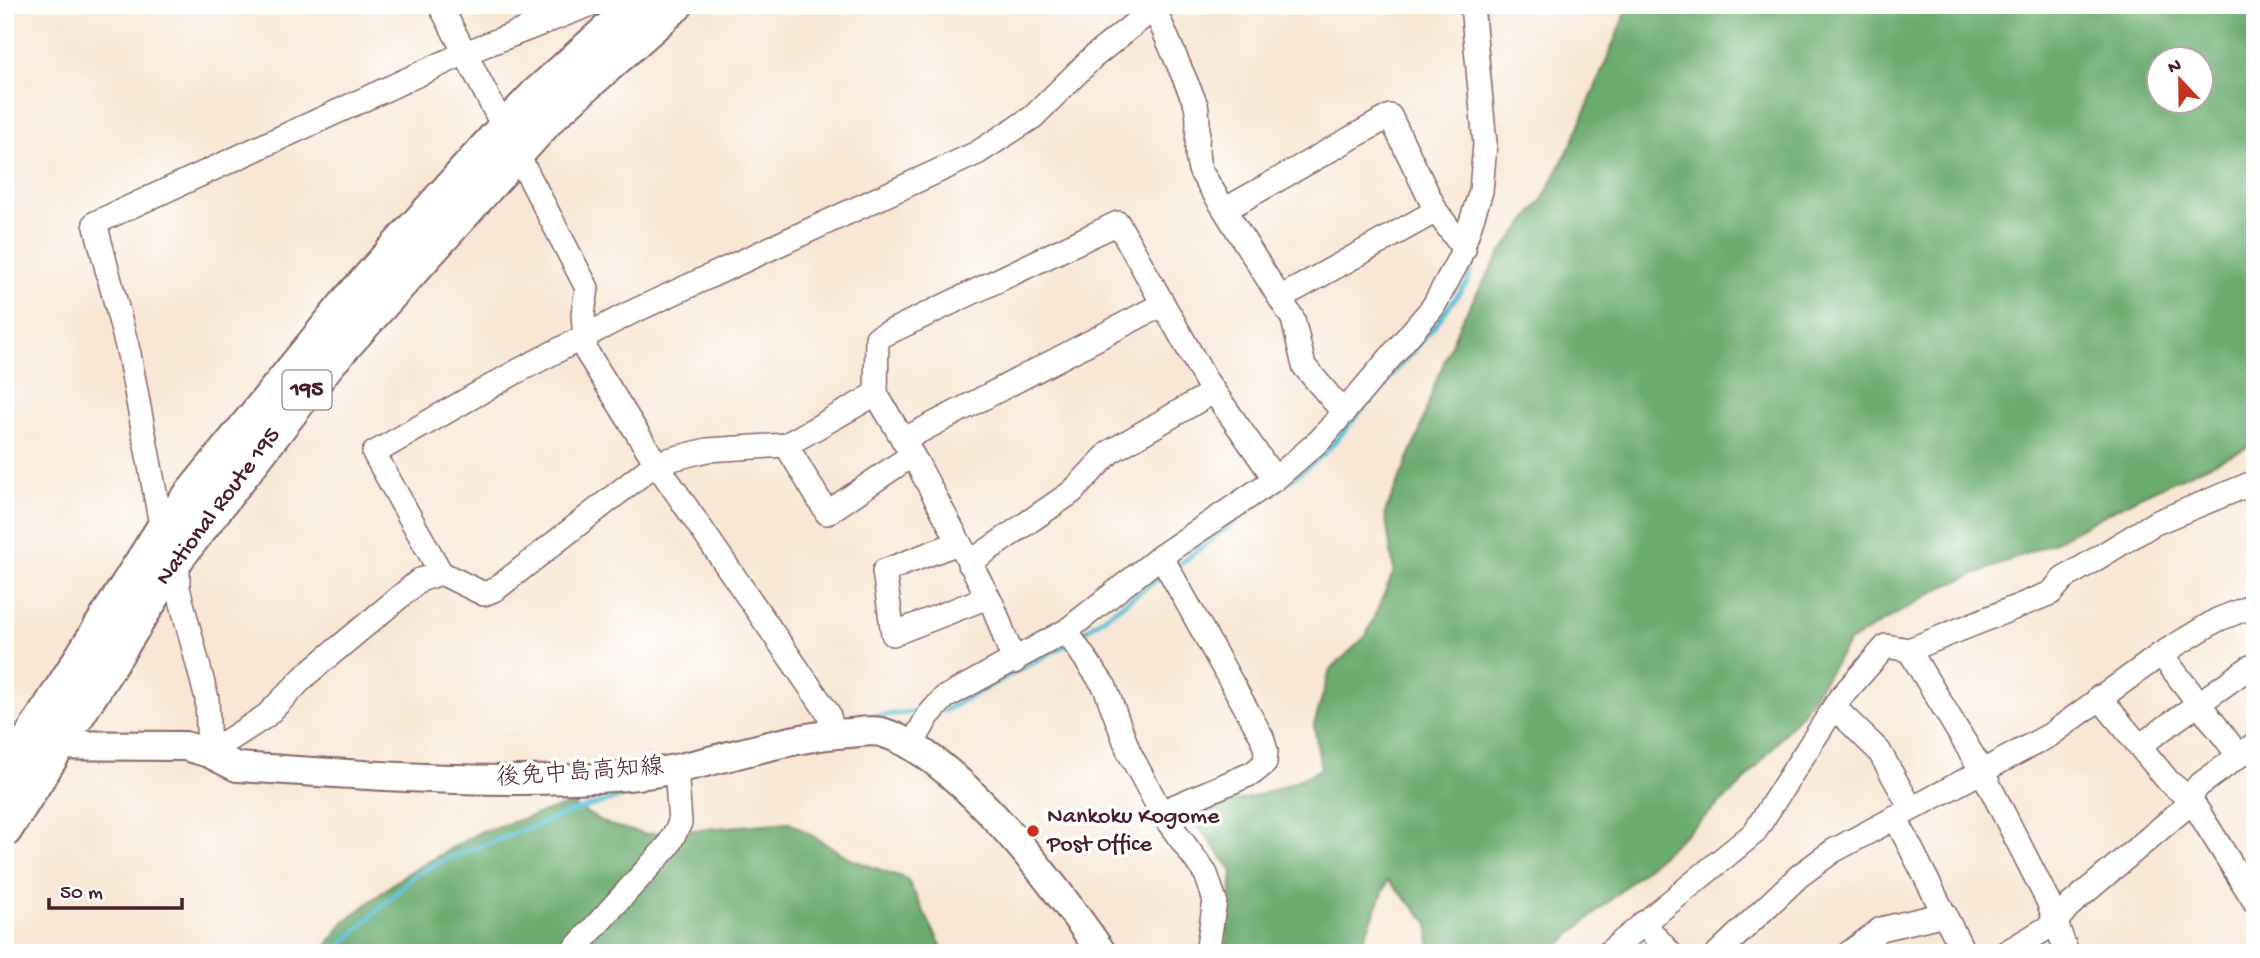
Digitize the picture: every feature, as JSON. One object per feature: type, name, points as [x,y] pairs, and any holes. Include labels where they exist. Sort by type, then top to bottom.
[{"type":"highway","name":"National Route 195","points":[[510,141],[538,93],[636,5]]},
{"type":"highway","name":"National Route 195","points":[[5,778],[170,544],[349,299],[510,141],[551,116],[676,5]]},
{"type":"highway","name":"National Route 195","points":[[5,830],[30,744]]},
{"type":"main road","name":"後免中島高知線","points":[[30,744],[185,746],[209,753],[237,767],[435,780],[539,780],[630,775],[834,734],[879,731],[912,745],[968,789],[1029,858],[1102,953]]},
{"type":"street","points":[[440,5],[587,288],[584,339],[586,351],[656,463],[828,713],[834,734]]},
{"type":"street","points":[[209,753],[207,699],[178,588],[129,354],[94,223],[465,52],[589,5]]},
{"type":"street","points":[[912,745],[936,705],[1066,631],[1275,479],[1321,439],[1433,307],[1464,249],[1481,191],[1485,144],[1472,5]]},
{"type":"street","points":[[876,394],[786,445],[708,450],[656,463],[496,589],[484,594],[441,573],[374,453],[516,372],[628,314],[978,153],[1033,117],[1093,57],[1156,6],[1196,105],[1198,119],[1195,147],[1198,164],[1296,326],[1304,366],[1344,413]]},
{"type":"street","points":[[1226,209],[1390,116],[1436,211],[1464,249]]},
{"type":"street","points":[[1280,298],[1436,211]]},
{"type":"street","points":[[1014,662],[1004,630],[988,597],[908,447],[876,394],[877,338],[1118,223],[1213,392],[1275,479]]},
{"type":"street","points":[[786,445],[827,513],[908,447],[1163,304]]},
{"type":"street","points":[[969,563],[1072,492],[1110,452],[1213,392]]},
{"type":"street","points":[[1608,953],[1754,833],[1835,708],[1886,646],[1909,650],[2051,593],[2063,579],[2155,523],[2255,482]]},
{"type":"street","points":[[957,542],[884,571],[893,634],[988,597]]},
{"type":"street","points":[[1161,812],[1253,773],[1265,763],[1266,751],[1262,737],[1163,561]]},
{"type":"street","points":[[209,753],[266,716],[307,674],[420,580],[441,573]]},
{"type":"street","points":[[1718,953],[1798,876],[1833,851],[2050,735],[2161,654],[2217,620],[2255,605]]},
{"type":"street","points":[[1066,631],[1105,687],[1129,752],[1161,812],[1206,874],[1215,901],[1207,953]]},
{"type":"street","points":[[1909,650],[1982,771],[2048,901],[2054,924],[2067,953]]},
{"type":"street","points":[[2005,953],[2054,924],[2069,906],[2191,800],[2198,786],[2247,750],[2199,704],[2161,654]]},
{"type":"street","points":[[2139,746],[2250,667]]},
{"type":"street","points":[[2099,697],[2169,782],[2191,800],[2251,886]]},
{"type":"street","points":[[1835,708],[1879,751],[1945,915],[1964,953]]},
{"type":"street","points":[[571,953],[668,846],[680,823],[676,767]]},
{"type":"street","points":[[1849,953],[1881,929],[1945,915]]},
{"type":"street","points":[[1643,923],[1670,953]]},
{"type":"green space","points":[[1629,5],[2255,5],[2255,444],[2136,498],[2050,544],[1941,588],[1849,642],[1802,713],[1742,784],[1550,953],[1430,953],[1429,923],[1388,880],[1358,953],[1225,953],[1233,872],[1186,810],[1256,796],[1321,769],[1314,725],[1330,670],[1366,636],[1394,571],[1385,513],[1418,436],[1433,389],[1461,321],[1501,252],[1541,202],[1574,139]]},
{"type":"green space","points":[[570,804],[609,825],[645,834],[789,822],[853,860],[907,879],[945,953],[322,953],[344,922],[403,876],[480,832]]},
{"type":"waterway","points":[[1484,5],[1491,93]]},
{"type":"waterway","points":[[1173,569],[1324,454],[1436,324],[1468,281],[1486,211]]},
{"type":"waterway","points":[[1081,634],[1165,574]]},
{"type":"waterway","points":[[944,711],[1065,645]]},
{"type":"waterway","points":[[841,720],[912,712]]},
{"type":"waterway","points":[[333,953],[415,875],[444,860],[571,812],[660,785]]},
{"type":"place","name":"Nankoku Kogome Post Office","points":[[1033,831]]}]
